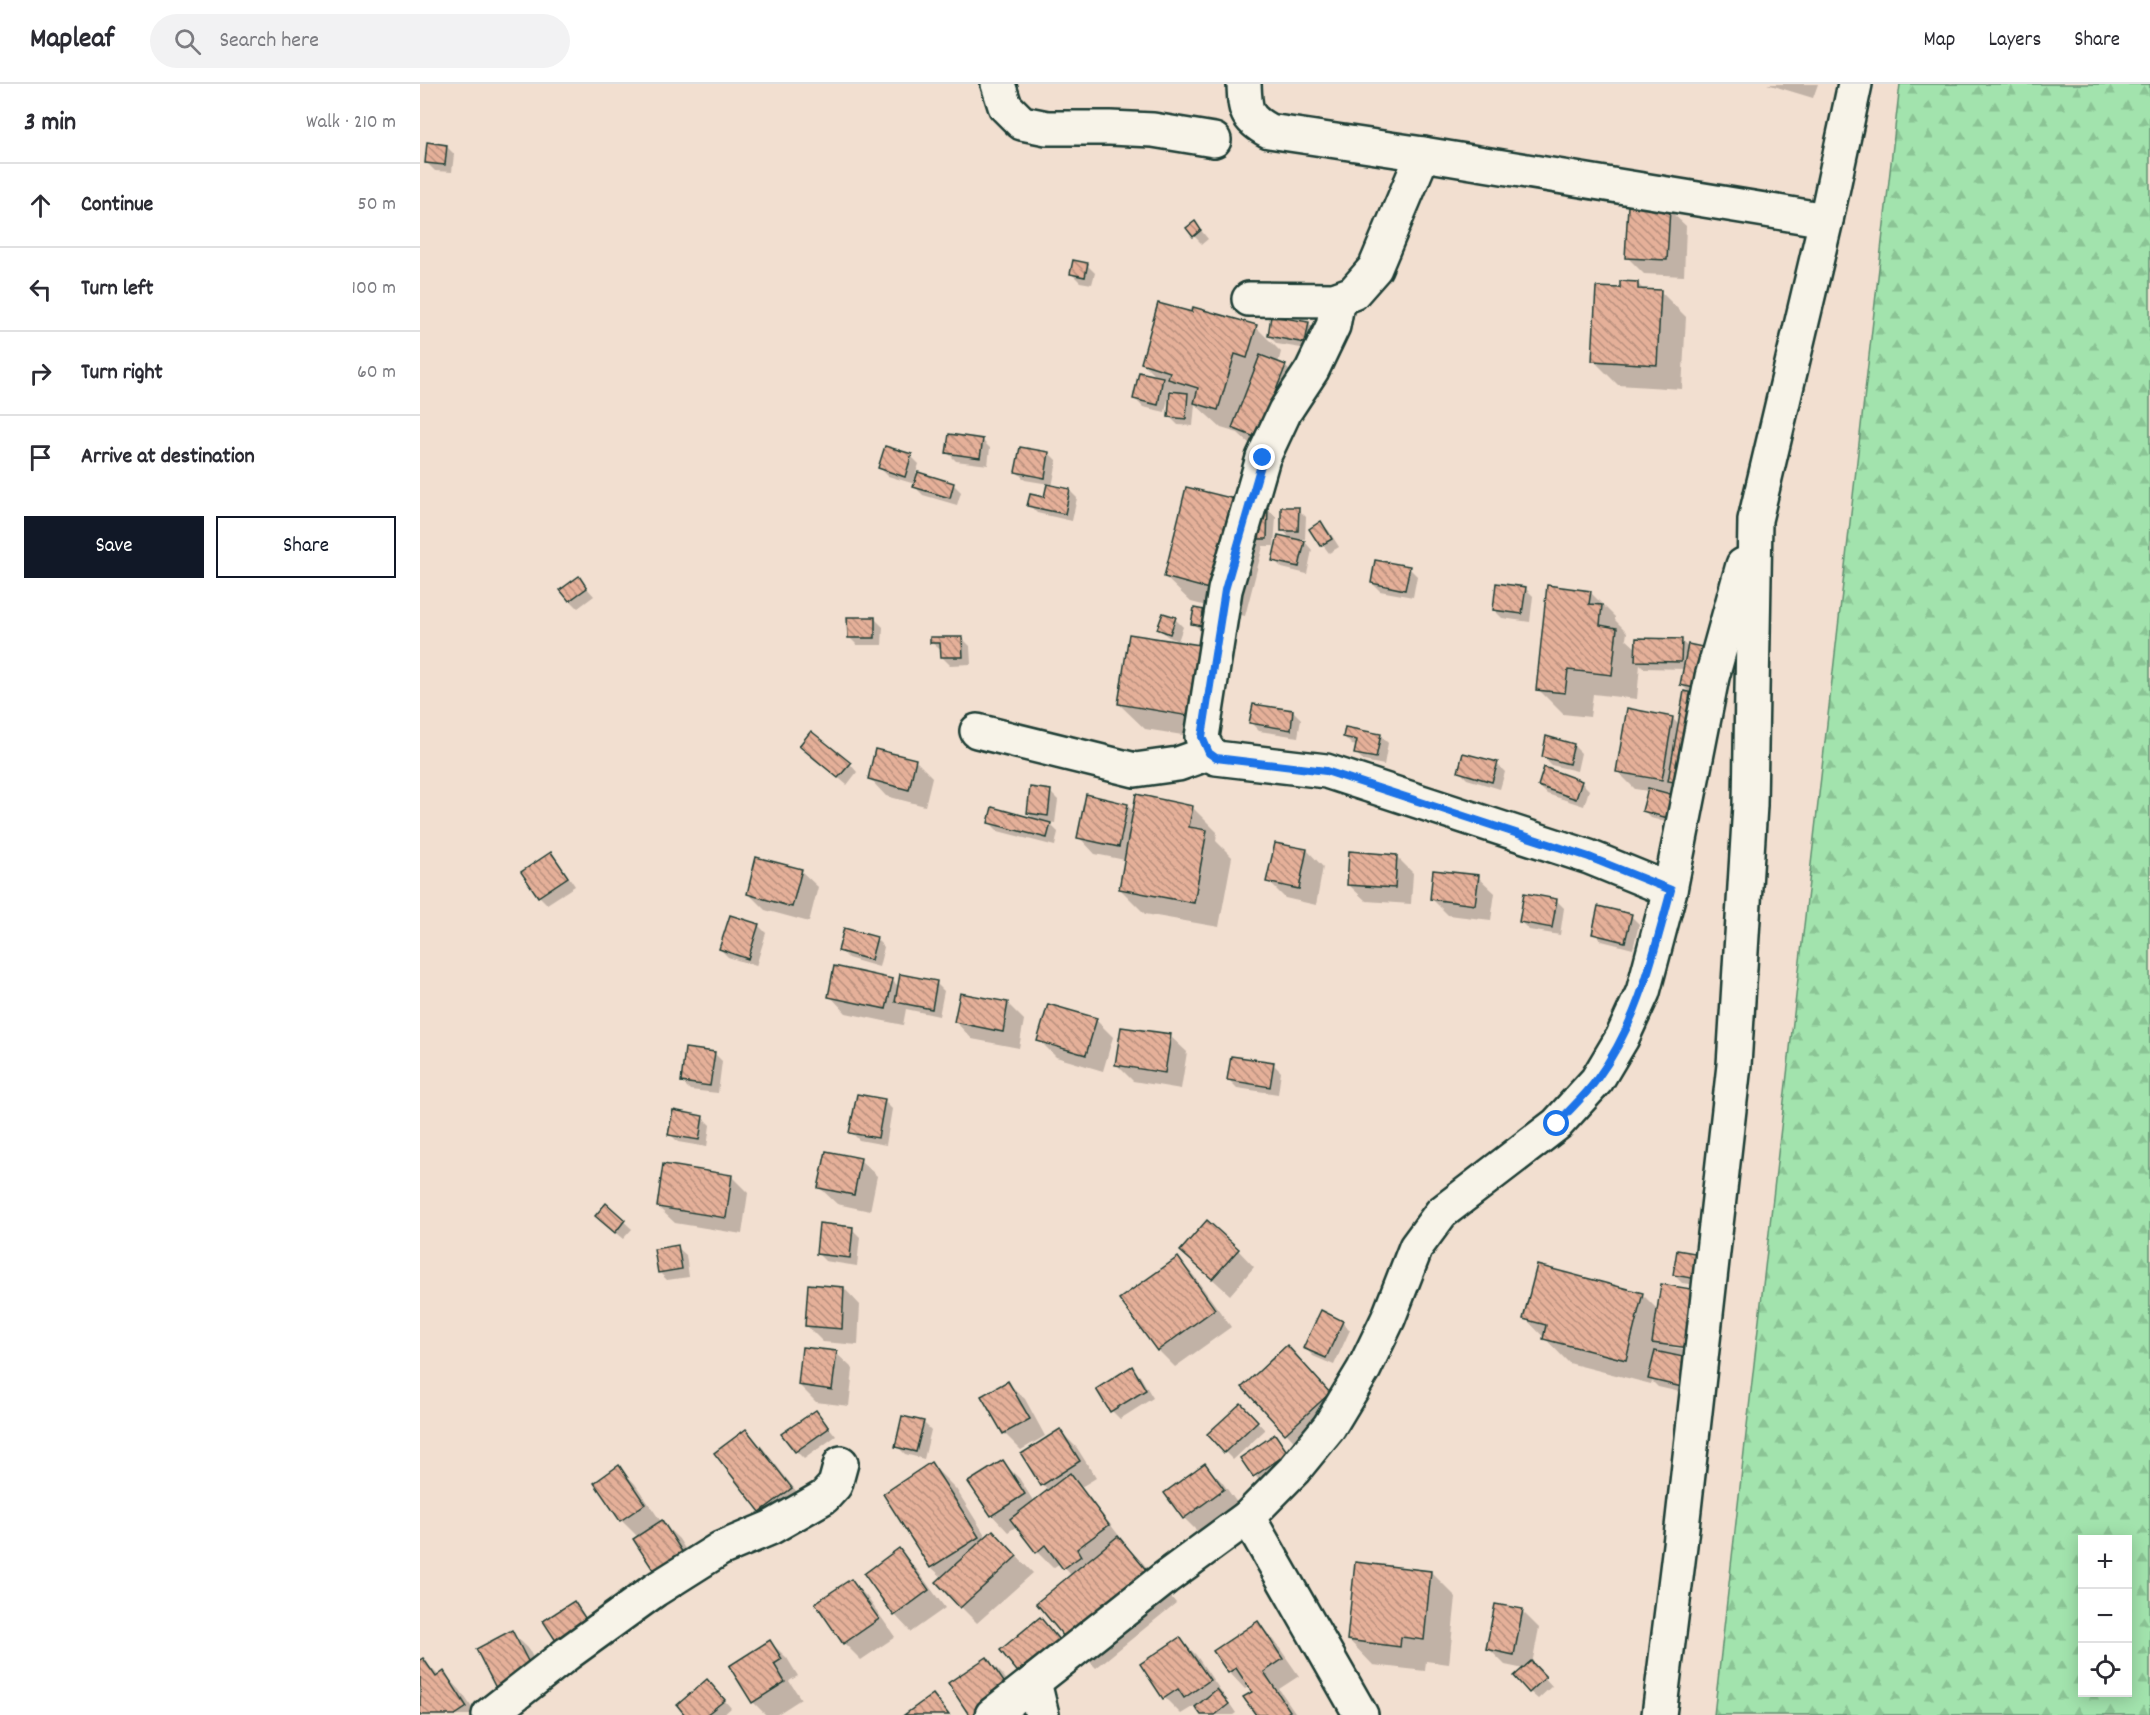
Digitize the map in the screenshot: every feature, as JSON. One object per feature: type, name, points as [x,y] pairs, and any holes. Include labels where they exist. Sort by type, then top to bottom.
[{"type":"street","points":[[998,84],[1005,106],[1022,123],[1047,128],[1153,130],[1214,140]]},
{"type":"street","points":[[1244,84],[1245,108],[1254,123],[1269,131],[1826,220]]},
{"type":"street","points":[[992,1715],[1165,1578],[1248,1517],[1294,1470],[1329,1427],[1364,1369],[1416,1247],[1441,1213],[1557,1124],[1597,1080],[1622,1038],[1643,992],[1671,890],[1712,676],[1755,520],[1826,220],[1855,84]]},
{"type":"street","points":[[1249,299],[1338,299],[1353,293],[1375,268],[1423,154]]},
{"type":"street","points":[[1338,299],[1333,326],[1311,370],[1285,411],[1263,458],[1225,590],[1202,737],[1209,753],[1216,758],[1326,771],[1589,857],[1671,890]]},
{"type":"street","points":[[1659,1715],[1734,1065],[1750,805],[1755,520]]},
{"type":"street","points":[[977,731],[1135,770],[1178,764],[1209,753]]},
{"type":"street","points":[[489,1715],[568,1653],[655,1590],[720,1549],[770,1527],[824,1497],[835,1485],[841,1463]]},
{"type":"street","points":[[1248,1517],[1361,1715]]},
{"type":"street","points":[[1034,1682],[1042,1715]]},
{"type":"green space","points":[[1900,84],[2150,84],[2150,1715],[1714,1715]]},
{"type":"building","points":[[427,142],[447,145],[445,165],[425,163]]},
{"type":"building","points":[[1628,206],[1670,208],[1667,260],[1625,258]]},
{"type":"building","points":[[1195,221],[1201,230],[1193,237],[1186,228]]},
{"type":"building","points":[[1073,260],[1088,263],[1085,277],[1070,274]]},
{"type":"building","points":[[1620,281],[1638,282],[1638,289],[1661,290],[1657,365],[1592,361],[1596,287],[1620,288]]},
{"type":"building","points":[[1158,303],[1192,312],[1193,307],[1257,325],[1247,358],[1235,354],[1218,410],[1194,403],[1198,388],[1168,379],[1170,372],[1141,363]]},
{"type":"building","points":[[1271,316],[1309,322],[1305,343],[1268,336]]},
{"type":"building","points":[[1260,355],[1286,365],[1257,438],[1232,428]]},
{"type":"building","points":[[1139,372],[1163,377],[1158,405],[1133,399]]},
{"type":"building","points":[[1170,391],[1188,393],[1186,419],[1168,417]]},
{"type":"building","points":[[949,434],[983,439],[980,458],[946,453]]},
{"type":"building","points":[[885,446],[912,454],[905,477],[878,468]]},
{"type":"building","points":[[1020,447],[1049,452],[1045,478],[1015,472]]},
{"type":"building","points":[[918,472],[954,483],[950,498],[913,487]]},
{"type":"building","points":[[1047,484],[1070,489],[1065,514],[1027,506],[1030,494],[1044,497]]},
{"type":"building","points":[[1186,487],[1243,501],[1220,592],[1164,577]]},
{"type":"building","points":[[1256,507],[1268,508],[1267,539],[1254,539]]},
{"type":"building","points":[[1281,507],[1299,507],[1298,531],[1281,531]]},
{"type":"building","points":[[1321,521],[1332,539],[1320,546],[1309,529]]},
{"type":"building","points":[[1278,535],[1305,541],[1299,567],[1272,561]]},
{"type":"building","points":[[1375,560],[1410,566],[1405,590],[1371,583]]},
{"type":"building","points":[[579,576],[587,588],[569,601],[560,590]]},
{"type":"building","points":[[1496,583],[1526,587],[1522,614],[1493,610]]},
{"type":"building","points":[[1547,585],[1591,591],[1589,604],[1602,605],[1600,625],[1617,628],[1612,675],[1568,670],[1565,693],[1536,690]]},
{"type":"building","points":[[1194,608],[1210,611],[1208,627],[1191,624]]},
{"type":"building","points":[[1163,613],[1176,617],[1170,634],[1157,629]]},
{"type":"building","points":[[847,617],[875,617],[875,638],[848,638]]},
{"type":"building","points":[[1129,634],[1206,646],[1195,717],[1118,704]]},
{"type":"building","points":[[930,637],[962,637],[963,657],[941,657],[940,643],[930,643]]},
{"type":"building","points":[[1636,638],[1682,639],[1681,662],[1635,661]]},
{"type":"building","points":[[1688,644],[1712,649],[1704,690],[1680,685]]},
{"type":"building","points":[[1684,691],[1701,695],[1685,784],[1668,781]]},
{"type":"building","points":[[1253,704],[1293,710],[1291,730],[1249,723]]},
{"type":"building","points":[[1627,708],[1673,717],[1662,780],[1616,772]]},
{"type":"building","points":[[1345,727],[1381,734],[1376,758],[1354,754],[1357,740],[1343,737]]},
{"type":"building","points":[[811,731],[851,763],[838,778],[799,746]]},
{"type":"building","points":[[1546,736],[1574,744],[1569,764],[1542,757]]},
{"type":"building","points":[[875,749],[916,759],[909,790],[868,779]]},
{"type":"building","points":[[1463,753],[1498,762],[1492,782],[1458,772]]},
{"type":"building","points":[[1544,767],[1582,781],[1576,799],[1538,786]]},
{"type":"building","points":[[1030,787],[1051,790],[1048,816],[1027,813]]},
{"type":"building","points":[[1648,788],[1674,795],[1668,818],[1642,811]]},
{"type":"building","points":[[1086,794],[1128,804],[1119,847],[1077,838]]},
{"type":"building","points":[[1136,794],[1193,806],[1189,827],[1207,830],[1194,903],[1119,889]]},
{"type":"building","points":[[992,807],[1051,823],[1047,838],[988,823]]},
{"type":"building","points":[[1275,843],[1307,849],[1299,889],[1266,882]]},
{"type":"building","points":[[1349,851],[1397,855],[1395,888],[1347,885]]},
{"type":"building","points":[[551,852],[568,877],[538,897],[521,872]]},
{"type":"building","points":[[756,857],[802,869],[792,907],[747,894]]},
{"type":"building","points":[[1433,870],[1479,875],[1475,905],[1430,899]]},
{"type":"building","points":[[1524,893],[1557,899],[1552,928],[1519,922]]},
{"type":"building","points":[[1598,906],[1632,914],[1625,942],[1592,934]]},
{"type":"building","points":[[730,915],[759,924],[748,959],[719,949]]},
{"type":"building","points":[[844,928],[877,937],[871,960],[838,951]]},
{"type":"building","points":[[834,966],[893,979],[886,1009],[828,997]]},
{"type":"building","points":[[900,974],[937,981],[932,1009],[895,1002]]},
{"type":"building","points":[[960,993],[1008,1002],[1003,1032],[954,1022]]},
{"type":"building","points":[[1048,1004],[1097,1018],[1086,1055],[1037,1041]]},
{"type":"building","points":[[1121,1027],[1171,1034],[1165,1073],[1115,1065]]},
{"type":"building","points":[[685,1048],[715,1052],[710,1086],[681,1082]]},
{"type":"building","points":[[1231,1056],[1274,1062],[1270,1087],[1227,1080]]},
{"type":"building","points":[[857,1094],[885,1099],[878,1138],[849,1133]]},
{"type":"building","points":[[673,1110],[703,1116],[699,1140],[668,1135]]},
{"type":"building","points":[[826,1151],[861,1158],[854,1195],[818,1188]]},
{"type":"building","points":[[663,1164],[732,1175],[726,1218],[657,1207]]},
{"type":"building","points":[[606,1203],[625,1220],[615,1233],[595,1216]]},
{"type":"building","points":[[1207,1220],[1239,1249],[1212,1279],[1180,1251]]},
{"type":"building","points":[[819,1223],[853,1227],[850,1258],[816,1254]]},
{"type":"building","points":[[678,1245],[682,1269],[658,1273],[654,1249]]},
{"type":"building","points":[[1677,1250],[1701,1254],[1697,1279],[1673,1275]]},
{"type":"building","points":[[1178,1257],[1215,1309],[1157,1351],[1119,1299]]},
{"type":"building","points":[[1537,1265],[1643,1293],[1626,1360],[1543,1339],[1546,1325],[1523,1319]]},
{"type":"building","points":[[808,1284],[844,1287],[842,1329],[805,1326]]},
{"type":"building","points":[[1661,1284],[1697,1290],[1689,1348],[1652,1343]]},
{"type":"building","points":[[1321,1310],[1343,1321],[1326,1358],[1303,1348]]},
{"type":"building","points":[[1287,1345],[1330,1393],[1285,1434],[1242,1387]]},
{"type":"building","points":[[802,1347],[837,1351],[832,1390],[798,1385]]},
{"type":"building","points":[[1655,1351],[1688,1358],[1682,1387],[1648,1379]]},
{"type":"building","points":[[1132,1366],[1146,1390],[1110,1412],[1096,1389]]},
{"type":"building","points":[[1008,1381],[1030,1419],[1003,1434],[981,1396]]},
{"type":"building","points":[[1241,1403],[1258,1421],[1224,1453],[1207,1434]]},
{"type":"building","points":[[816,1410],[829,1428],[795,1452],[781,1434]]},
{"type":"building","points":[[902,1416],[924,1421],[916,1452],[895,1447]]},
{"type":"building","points":[[746,1429],[792,1488],[760,1512],[714,1453]]},
{"type":"building","points":[[1060,1429],[1080,1461],[1041,1486],[1021,1454]]},
{"type":"building","points":[[1275,1434],[1288,1453],[1253,1477],[1240,1458]]},
{"type":"building","points":[[1003,1460],[1025,1494],[991,1516],[968,1482]]},
{"type":"building","points":[[931,1462],[979,1537],[930,1568],[883,1494]]},
{"type":"building","points":[[1205,1463],[1224,1489],[1183,1519],[1164,1493]]},
{"type":"building","points":[[619,1465],[645,1504],[620,1521],[594,1483]]},
{"type":"building","points":[[1070,1473],[1109,1525],[1077,1549],[1081,1556],[1063,1569],[1045,1545],[1036,1553],[1010,1519]]},
{"type":"building","points":[[662,1520],[688,1561],[659,1579],[633,1539]]},
{"type":"building","points":[[993,1530],[1017,1556],[960,1608],[936,1582]]},
{"type":"building","points":[[1118,1536],[1152,1577],[1070,1644],[1036,1603]]},
{"type":"building","points":[[899,1548],[929,1590],[894,1616],[864,1574]]},
{"type":"building","points":[[1355,1562],[1431,1571],[1424,1640],[1401,1637],[1400,1647],[1347,1640]]},
{"type":"building","points":[[851,1579],[879,1619],[843,1644],[815,1603]]},
{"type":"building","points":[[574,1601],[589,1624],[558,1644],[543,1621]]},
{"type":"building","points":[[1495,1604],[1523,1609],[1514,1655],[1486,1649]]},
{"type":"building","points":[[1040,1617],[1065,1647],[1024,1680],[1000,1650]]},
{"type":"building","points":[[1258,1621],[1283,1659],[1264,1672],[1290,1711],[1284,1715],[1256,1715],[1243,1697],[1252,1692],[1236,1668],[1228,1673],[1213,1651]]},
{"type":"building","points":[[512,1630],[533,1671],[497,1690],[476,1649]]},
{"type":"building","points":[[1180,1637],[1210,1680],[1184,1698],[1178,1689],[1163,1699],[1140,1664]]},
{"type":"building","points":[[770,1640],[782,1659],[774,1664],[785,1682],[752,1703],[729,1666]]},
{"type":"building","points":[[987,1657],[1010,1691],[974,1715],[969,1715],[948,1683]]},
{"type":"building","points":[[423,1658],[436,1677],[444,1671],[467,1707],[455,1715],[420,1715],[420,1660]]},
{"type":"building","points":[[1531,1661],[1546,1677],[1529,1693],[1514,1676]]},
{"type":"building","points":[[707,1679],[725,1700],[706,1715],[685,1715],[677,1705]]},
{"type":"building","points":[[1217,1689],[1229,1704],[1215,1715],[1201,1715],[1195,1707]]},
{"type":"building","points":[[933,1694],[949,1715],[904,1715]]},
{"type":"route","points":[[1263,458],[1225,590],[1202,737],[1209,753],[1216,758],[1326,771],[1589,857],[1671,890],[1643,992],[1622,1038],[1597,1080],[1557,1124]]}]
